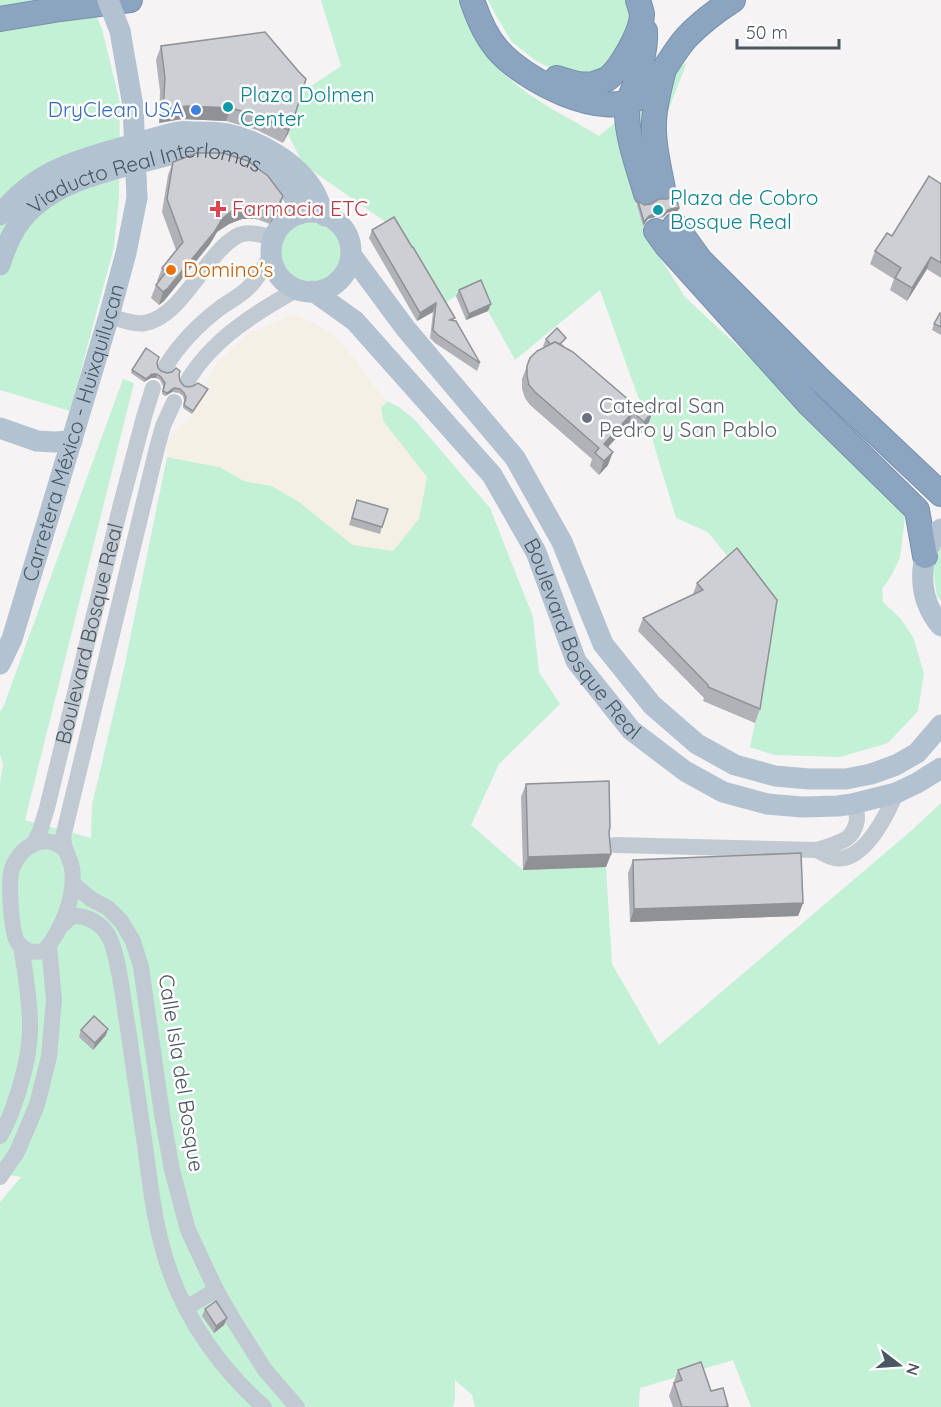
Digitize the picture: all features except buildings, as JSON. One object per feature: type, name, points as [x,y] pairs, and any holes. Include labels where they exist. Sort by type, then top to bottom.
[{"type":"highway","points":[[0,20],[130,0]]},
{"type":"highway","points":[[472,0],[478,20],[496,48],[525,74],[546,86],[590,102],[612,104],[628,103],[641,96],[686,38],[733,0]]},
{"type":"highway","points":[[482,0],[487,14],[504,43],[524,63],[547,76],[582,86],[606,79],[616,69],[629,51],[637,33],[640,7]]},
{"type":"highway","points":[[640,7],[645,35],[643,58],[628,103],[627,116],[632,144],[655,191],[655,105],[665,66]]},
{"type":"highway","points":[[590,102],[632,144]]},
{"type":"highway","points":[[666,228],[809,404],[917,510],[925,556]]},
{"type":"highway","points":[[695,266],[941,494]]},
{"type":"highway","points":[[863,457],[883,438]]},
{"type":"main road","name":"Carretera México - Huixquilucan","points":[[0,664],[12,639],[109,316],[126,253],[137,198],[133,105],[120,31],[108,0]]},
{"type":"main road","name":"Viaducto Real Interlomas","points":[[0,215],[20,193],[53,171],[99,154],[180,132],[227,134],[267,149],[284,160],[314,190],[325,216]]},
{"type":"main road","name":"Viaducto Real Interlomas","points":[[0,265],[12,232],[34,207],[47,197],[87,178],[183,151],[224,153],[258,166],[272,175],[296,198],[300,214]]},
{"type":"main road","points":[[311,213],[325,216],[345,230],[351,243],[352,256],[346,274],[332,287],[305,290],[285,281],[275,269],[272,246],[279,228],[288,219],[300,214],[311,213]]},
{"type":"main road","name":"Boulevard Bosque Real","points":[[352,256],[406,329],[515,458],[562,542],[603,644],[652,705],[697,744],[735,765],[775,776],[846,780],[896,765],[917,753],[941,725]]},
{"type":"main road","name":"Boulevard Bosque Real","points":[[305,290],[355,321],[492,475],[536,552],[576,661],[631,730],[685,771],[723,792],[767,804],[802,807],[852,804],[896,792],[917,783],[941,768]]},
{"type":"main road","points":[[0,428],[37,441],[72,441]]},
{"type":"main road","points":[[941,529],[934,536],[925,556],[922,577],[924,597],[933,616],[941,626]]},
{"type":"street","points":[[109,316],[138,323],[146,323],[159,318],[170,310],[222,248],[239,234],[260,233],[272,246],[252,285],[222,306],[190,334],[166,366]]},
{"type":"street","points":[[188,380],[208,353],[239,325],[270,305],[305,290]]},
{"type":"street","points":[[190,334],[208,353]]},
{"type":"street","name":"Boulevard Bosque Real","points":[[33,845],[47,808],[153,388]]},
{"type":"street","name":"Boulevard Bosque Real","points":[[63,848],[63,837],[71,801],[153,463],[163,426],[174,402]]},
{"type":"street","points":[[144,417],[163,426]]},
{"type":"street","points":[[817,850],[830,858],[844,858],[856,852],[880,827],[896,792]]},
{"type":"street","points":[[615,845],[817,850],[848,838],[858,817],[857,809],[852,804]]},
{"type":"street","points":[[41,841],[57,843],[63,848],[69,858],[73,884],[66,914],[44,951],[34,953],[27,951],[17,942],[14,933],[10,890],[11,871],[24,849],[41,841]]},
{"type":"street","name":"Calle Isla del Bosque","points":[[73,884],[91,899],[108,908],[121,921],[133,941],[141,967],[172,1170],[188,1230],[216,1290],[264,1370],[297,1407]]},
{"type":"street","points":[[59,928],[72,916],[82,916],[96,922],[109,936],[116,958],[152,1197],[169,1270],[202,1336],[224,1364],[264,1407]]},
{"type":"street","points":[[0,1177],[17,1152],[37,1105],[49,1058],[54,1000],[49,945]]},
{"type":"street","points":[[0,1136],[7,1126],[22,1082],[27,1054],[30,1021],[21,946]]},
{"type":"street","points":[[186,1308],[216,1290]]},
{"type":"green space","points":[[0,0],[89,0],[102,29],[120,103],[119,197],[114,247],[70,411],[0,390]]},
{"type":"green space","points":[[321,0],[461,0],[488,54],[510,79],[539,101],[599,136],[687,62],[635,197],[645,234],[685,297],[881,480],[905,517],[900,558],[882,589],[883,602],[901,619],[913,637],[924,673],[918,711],[888,743],[840,757],[774,755],[750,747],[755,722],[732,562],[708,532],[676,518],[648,425],[600,290],[515,360],[488,311],[478,287],[456,296],[417,321],[369,238],[390,225],[303,164],[288,134],[302,92],[341,66]]},
{"type":"green space","points":[[488,0],[631,0],[636,16],[601,75],[564,75],[536,61],[512,42]]},
{"type":"green space","points":[[311,220],[326,225],[338,233],[345,253],[341,267],[336,273],[319,283],[304,283],[291,277],[282,265],[278,251],[281,237],[292,226]]},
{"type":"green space","points":[[123,379],[134,383],[25,820],[91,838],[92,805],[123,673],[167,457],[220,467],[244,481],[272,486],[298,501],[353,545],[427,478],[383,421],[381,408],[387,401],[415,420],[490,508],[533,617],[539,672],[560,704],[499,764],[471,825],[523,870],[606,867],[612,964],[659,1045],[941,803],[941,1407],[751,1407],[733,1360],[640,1388],[639,1407],[475,1407],[472,1395],[455,1380],[453,1407],[0,1407],[0,1202],[21,1177],[0,1173],[0,782],[3,765],[0,754],[0,712]]},
{"type":"green space","points":[[941,545],[941,601],[937,596],[933,570]]},
{"type":"sand","points":[[294,315],[316,324],[335,336],[358,363],[387,401],[381,408],[383,421],[427,477],[419,519],[393,551],[353,545],[298,501],[272,486],[244,481],[220,467],[167,457],[171,437],[193,414],[212,386],[206,384],[217,362],[249,333]]},
{"type":"place","name":"Plaza Dolmen Center","points":[[228,107]]},
{"type":"place","name":"DryClean USA","points":[[196,110]]},
{"type":"place","name":"Farmacia ETC","points":[[218,209]]},
{"type":"place","name":"Plaza de Cobro Bosque Real","points":[[658,210]]},
{"type":"place","name":"Domino's","points":[[171,270]]},
{"type":"place","name":"Catedral San Pedro y San Pablo","points":[[587,418]]}]
